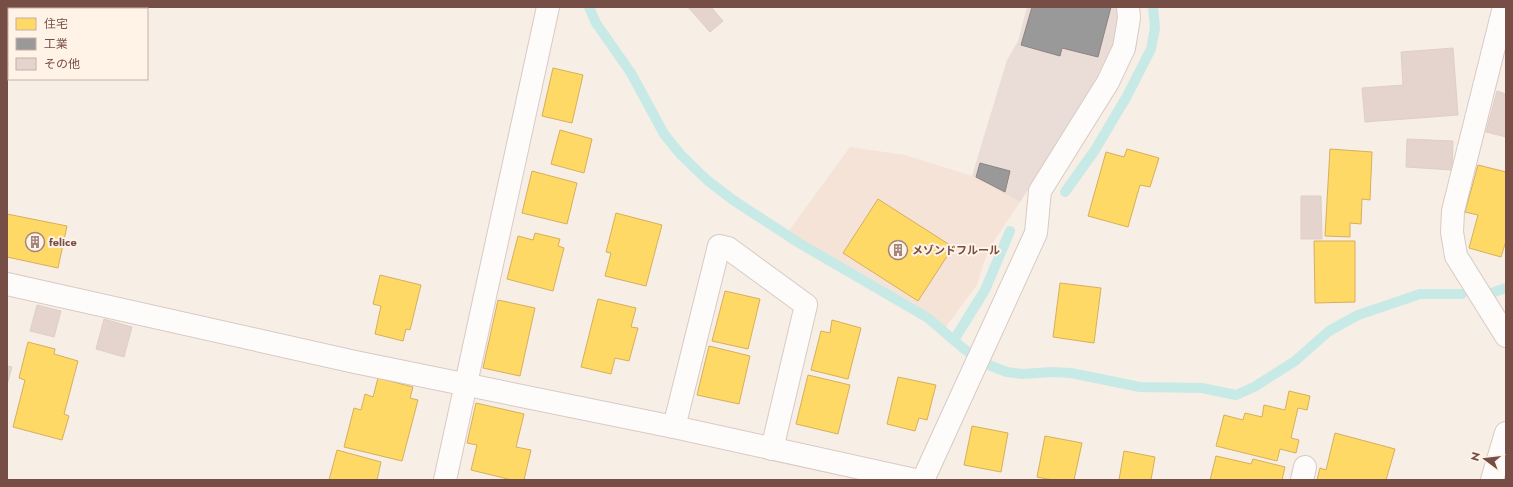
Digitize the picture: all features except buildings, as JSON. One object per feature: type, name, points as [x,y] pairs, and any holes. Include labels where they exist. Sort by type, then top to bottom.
[{"type":"street","points":[[445,480],[548,7]]},
{"type":"street","points":[[923,480],[1036,233],[1040,191],[1108,82],[1124,48],[1129,18],[1128,7]]},
{"type":"street","points":[[1504,7],[1453,211],[1452,232],[1456,256],[1506,336]]},
{"type":"street","points":[[674,427],[719,246],[728,248],[806,305],[772,449]]},
{"type":"street","points":[[7,284],[355,362],[674,427],[915,480]]},
{"type":"street","points":[[1492,480],[1506,433]]},
{"type":"shaded area","points":[[1027,7],[1117,7],[1117,21],[1113,45],[1102,73],[1085,103],[1020,202],[972,176],[1007,60],[1018,41]]},
{"type":"shaded area","points":[[850,147],[905,155],[972,176],[1020,202],[988,250],[977,285],[945,328],[931,316],[788,232]]},
{"type":"waterway","points":[[589,7],[596,23],[631,73],[664,134],[681,155],[707,180],[733,200],[799,243],[928,318],[964,349],[991,366],[1007,372],[1022,374],[1052,372],[1071,373],[1140,387],[1202,388],[1236,395],[1254,387],[1295,361],[1329,331],[1358,315],[1420,294],[1462,294]]},
{"type":"waterway","points":[[1065,192],[1095,150],[1127,96],[1151,49],[1155,28],[1153,7]]},
{"type":"waterway","points":[[954,340],[985,290],[1010,231]]},
{"type":"waterway","points":[[1494,292],[1506,288]]},
{"type":"place","name":"felice","points":[[35,242]]},
{"type":"place","name":"メゾンドフルール","points":[[898,250]]}]
